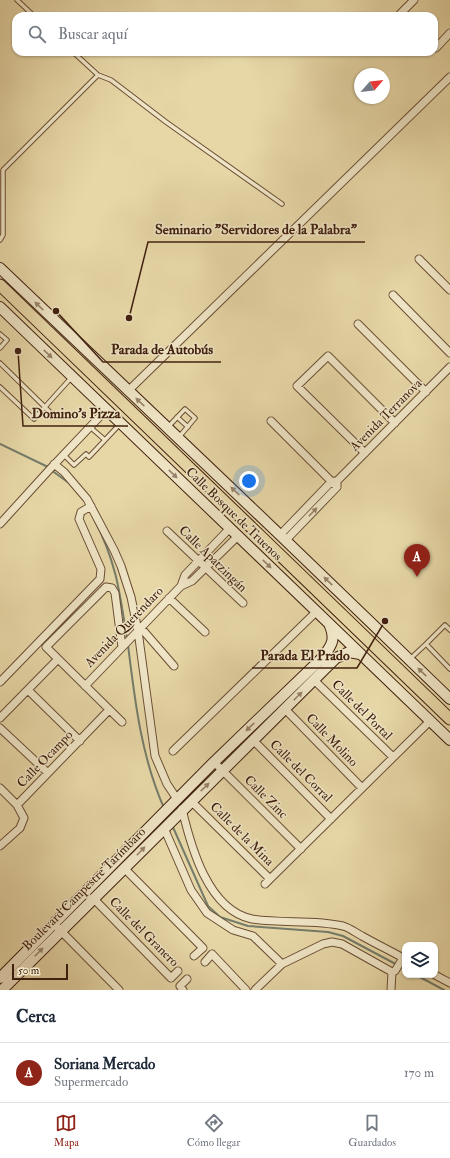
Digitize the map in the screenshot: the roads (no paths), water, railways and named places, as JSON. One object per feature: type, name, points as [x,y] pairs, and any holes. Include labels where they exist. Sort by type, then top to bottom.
[{"type":"main road","points":[[0,285],[169,450],[450,719]]},
{"type":"street","points":[[402,12],[414,0]]},
{"type":"street","points":[[438,46],[450,33]]},
{"type":"street","points":[[128,391],[450,77]]},
{"type":"street","points":[[419,259],[450,290]]},
{"type":"street","points":[[0,268],[283,537],[450,699]]},
{"type":"street","points":[[394,295],[450,353]]},
{"type":"street","name":"Calle Bosque de Truenos","points":[[0,308],[450,740]]},
{"type":"street","points":[[358,324],[426,392]]},
{"type":"street","points":[[365,453],[297,386],[328,356],[395,423]]},
{"type":"street","name":"Avenida Terranova","points":[[283,537],[450,367]]},
{"type":"street","points":[[0,524],[106,410]]},
{"type":"street","points":[[271,421],[335,483]]},
{"type":"street","points":[[155,456],[169,450],[177,437]]},
{"type":"street","points":[[52,467],[64,472],[87,499],[121,566],[131,597],[138,631],[155,756],[174,801]]},
{"type":"street","points":[[200,500],[208,487],[222,480]]},
{"type":"street","points":[[0,682],[100,579],[101,569],[79,519],[81,512],[90,507]]},
{"type":"street","name":"Avenida Queréndaro","points":[[181,586],[185,575],[230,528]]},
{"type":"street","name":"Calle Apatzingán","points":[[167,531],[243,604]]},
{"type":"street","name":"Avenida Queréndaro","points":[[85,686],[181,586],[192,581],[238,536]]},
{"type":"street","points":[[122,722],[46,648],[106,587],[112,588],[115,594],[124,645]]},
{"type":"street","points":[[169,598],[205,632]]},
{"type":"street","points":[[173,751],[316,612]]},
{"type":"street","points":[[326,660],[334,635],[330,625]]},
{"type":"street","points":[[138,631],[174,666]]},
{"type":"street","points":[[326,660],[349,652],[360,654]]},
{"type":"street","points":[[0,718],[58,659]]},
{"type":"street","name":"Boulevard Campestre Tarímbaro","points":[[0,978],[57,927],[94,898],[314,680],[326,660]]},
{"type":"street","name":"Boulevard Campestre Tarímbaro","points":[[2,990],[57,927],[174,801],[214,762],[326,660]]},
{"type":"street","name":"Calle del Portal","points":[[314,680],[393,757]]},
{"type":"street","points":[[415,707],[423,705],[430,700],[434,694],[436,686]]},
{"type":"street","points":[[28,690],[80,740]]},
{"type":"street","name":"Calle Molino","points":[[285,709],[362,788]]},
{"type":"street","name":"Calle Ocampo","points":[[0,846],[23,823],[24,818],[17,805],[109,710]]},
{"type":"street","points":[[270,879],[430,721]]},
{"type":"street","points":[[0,728],[48,773]]},
{"type":"street","name":"Calle del Corral","points":[[253,740],[331,818]]},
{"type":"street","name":"Calle Zinc","points":[[214,762],[301,849]]},
{"type":"street","points":[[0,788],[17,805]]},
{"type":"street","name":"Calle de la Mina","points":[[191,801],[270,879],[265,884]]},
{"type":"street","points":[[180,812],[203,871],[218,898],[227,907],[252,919],[305,921],[344,926],[402,958]]},
{"type":"street","points":[[166,826],[191,890],[207,913],[233,930],[253,936],[282,964]]},
{"type":"street","points":[[124,868],[203,948],[194,956]]},
{"type":"street","name":"Calle del Granero","points":[[94,898],[171,978],[178,971]]},
{"type":"street","points":[[57,927],[119,990]]},
{"type":"street","points":[[255,990],[282,964],[323,944],[332,942],[342,944],[394,971]]},
{"type":"street","points":[[204,962],[212,954],[246,990]]},
{"type":"street","points":[[391,990],[394,971],[402,960]]},
{"type":"street","points":[[438,977],[450,983]]},
{"type":"street","name":"Calle del Granero","points":[[183,990],[180,986],[187,979]]},
{"type":"lane","points":[[17,0],[30,12]]},
{"type":"lane","points":[[77,56],[98,75],[111,80],[166,122],[282,204]]},
{"type":"lane","points":[[0,240],[3,235],[3,170],[98,75]]},
{"type":"lane","points":[[0,334],[7,340],[0,348]]},
{"type":"lane","points":[[0,363],[53,414]]},
{"type":"lane","points":[[0,387],[34,419],[72,377]]},
{"type":"lane","points":[[168,428],[185,408],[196,418],[177,437]]},
{"type":"lane","points":[[177,417],[188,427]]},
{"type":"lane","points":[[63,455],[74,465],[86,454],[89,457],[121,424]]},
{"type":"lane","points":[[90,427],[105,440]]},
{"type":"lane","points":[[409,660],[445,625],[450,630]]},
{"type":"lane","points":[[426,644],[450,670]]},
{"type":"waterway","points":[[0,444],[48,467]]},
{"type":"waterway","points":[[51,470],[69,483]]},
{"type":"waterway","points":[[94,519],[112,563],[119,592],[127,639]]},
{"type":"waterway","points":[[128,645],[136,707],[144,748],[156,788],[164,808]]},
{"type":"waterway","points":[[172,825],[208,906],[220,917],[248,926],[328,932],[343,936],[402,967]]},
{"type":"waterway","points":[[422,978],[444,990]]},
{"type":"place","name":"Parada de Autobús","points":[[56,311]]},
{"type":"place","name":"Seminario \"Servidores de la Palabra\"","points":[[129,318]]},
{"type":"place","name":"Domino's Pizza","points":[[18,351]]},
{"type":"place","name":"Soriana Mercado","points":[[417,577]]},
{"type":"place","name":"Parada El Prado","points":[[385,621]]}]
